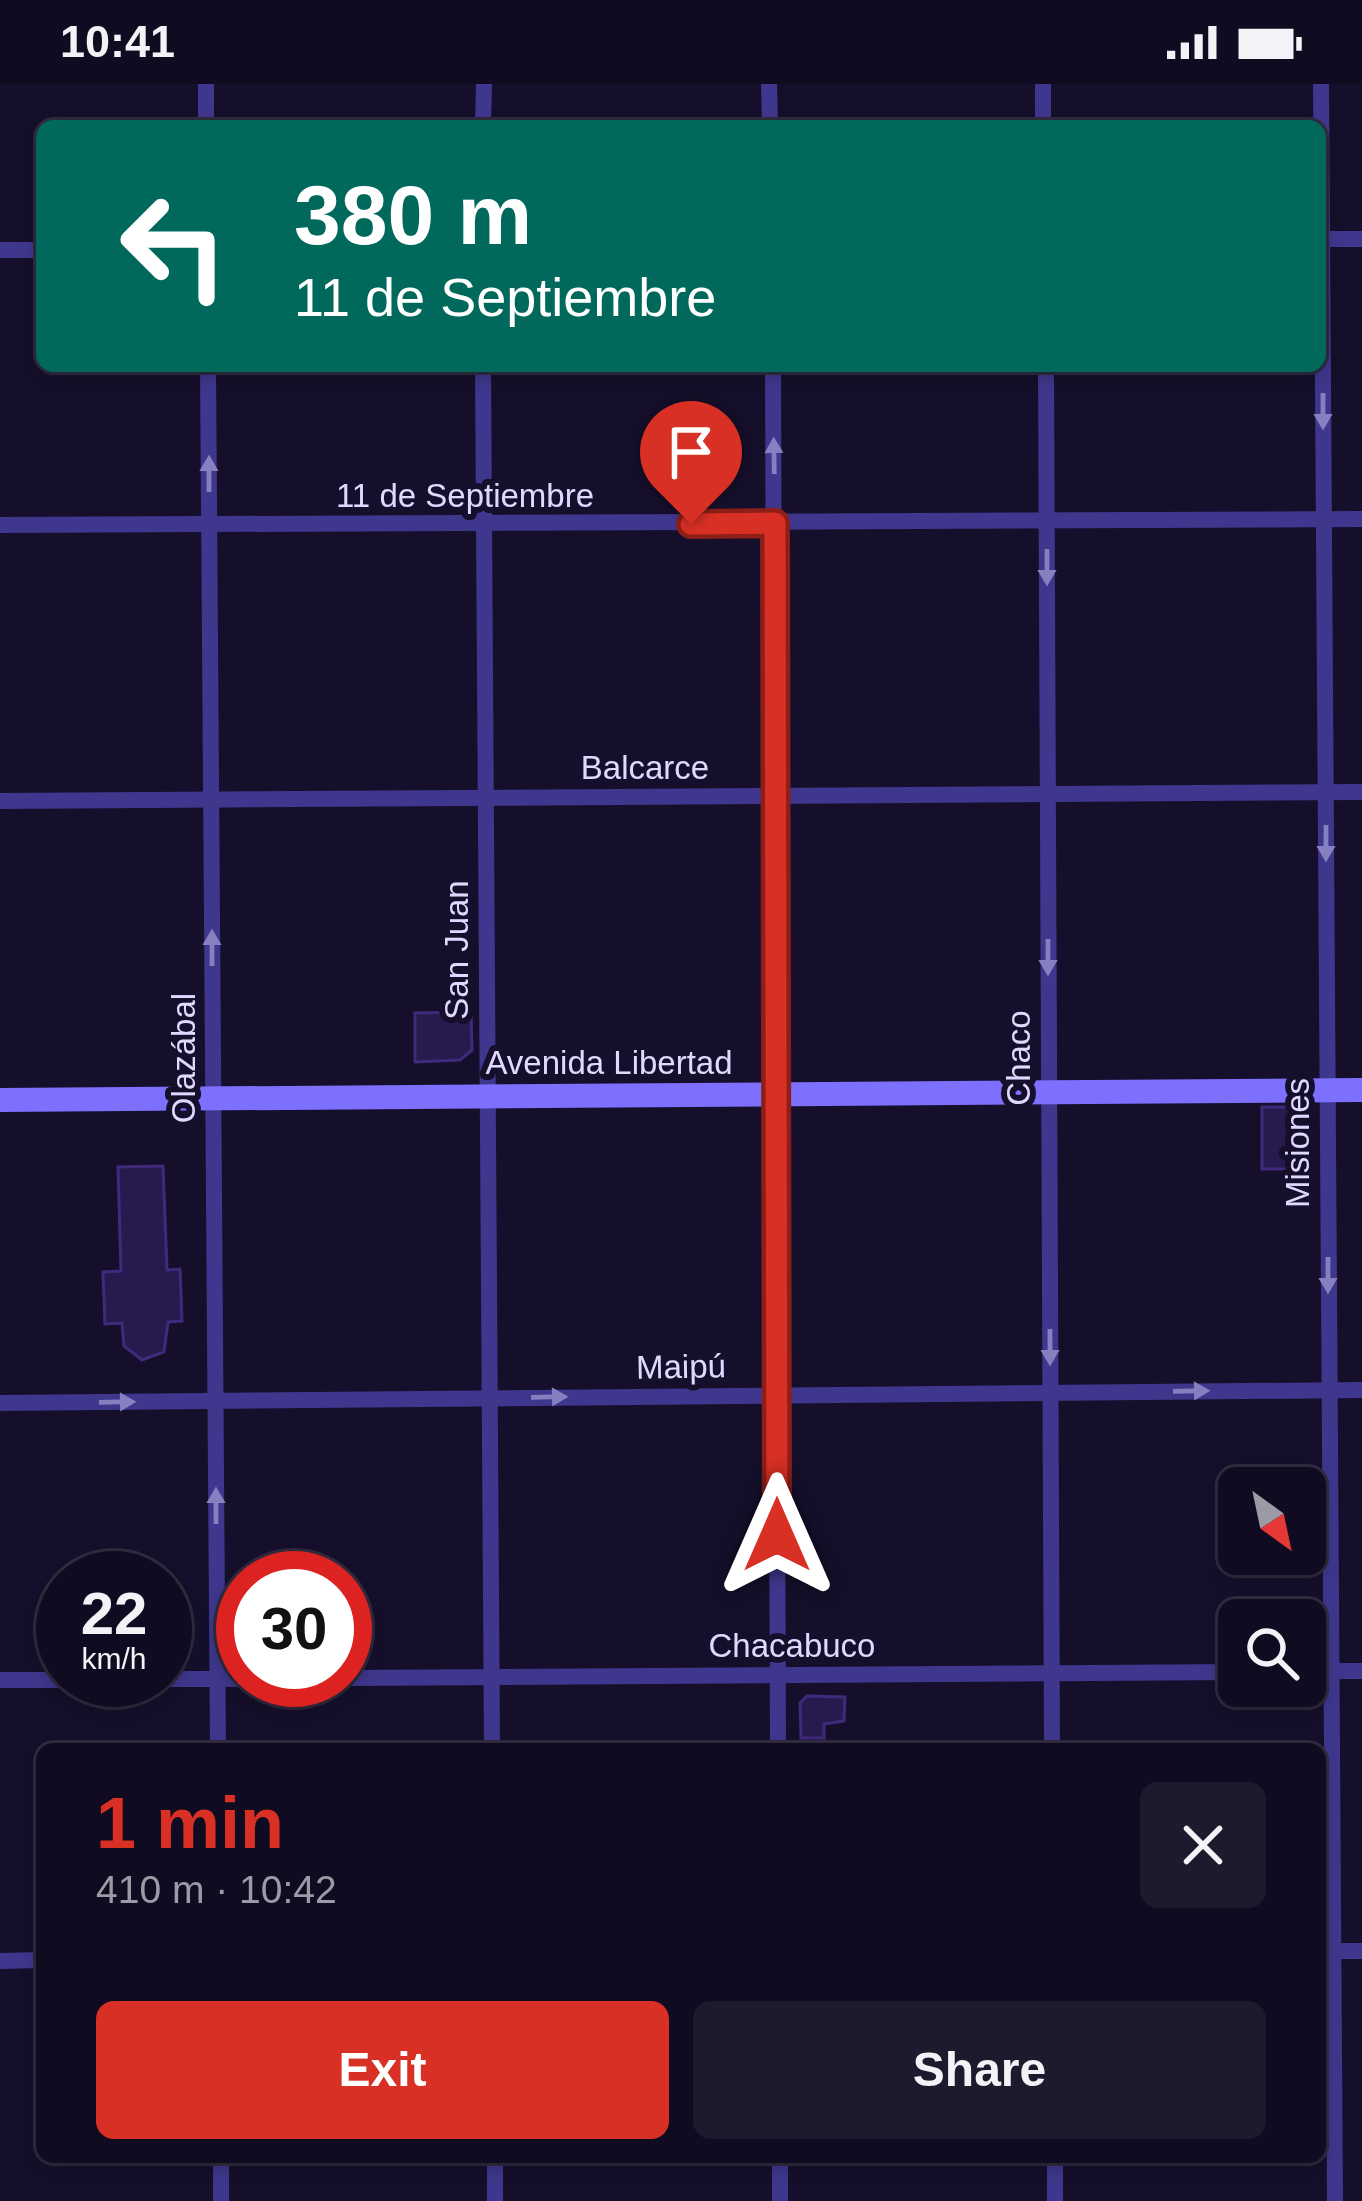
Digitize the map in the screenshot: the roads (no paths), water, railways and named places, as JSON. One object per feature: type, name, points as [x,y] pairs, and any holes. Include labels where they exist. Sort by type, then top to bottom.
[{"type":"main road","name":"Avenida Libertad","points":[[0,1100],[1362,1090]]},
{"type":"street","points":[[206,84],[206,120]]},
{"type":"street","points":[[483,120],[484,84]]},
{"type":"street","points":[[769,84],[770,120]]},
{"type":"street","points":[[1042,84],[1043,120]]},
{"type":"street","name":"Misiones","points":[[1321,84],[1321,120]]},
{"type":"street","points":[[1326,239],[1362,239]]},
{"type":"street","points":[[0,250],[36,250]]},
{"type":"street","name":"Olazábal","points":[[208,372],[217,1551]]},
{"type":"street","name":"San Juan","points":[[483,372],[492,1743]]},
{"type":"street","points":[[773,372],[778,1743]]},
{"type":"street","name":"Chaco","points":[[1046,372],[1052,1743]]},
{"type":"street","name":"Misiones","points":[[1322,372],[1331,1671],[1326,1951],[1335,2201]]},
{"type":"street","name":"11 de Septiembre","points":[[0,525],[1362,519]]},
{"type":"street","name":"Balcarce","points":[[0,801],[1362,792]]},
{"type":"street","name":"Maipú","points":[[0,1402],[1362,1390]]},
{"type":"street","points":[[1326,1671],[1362,1671]]},
{"type":"street","name":"Chacabuco","points":[[372,1678],[1218,1672]]},
{"type":"street","points":[[0,1680],[36,1680]]},
{"type":"street","name":"Olazábal","points":[[218,1707],[218,1743]]},
{"type":"street","points":[[1326,1951],[1362,1951]]},
{"type":"street","points":[[0,1960],[36,1960]]},
{"type":"street","points":[[220,2163],[221,2201]]},
{"type":"street","points":[[495,2163],[495,2201]]},
{"type":"street","points":[[780,2163],[780,2201]]},
{"type":"street","points":[[1054,2163],[1055,2201]]}]
